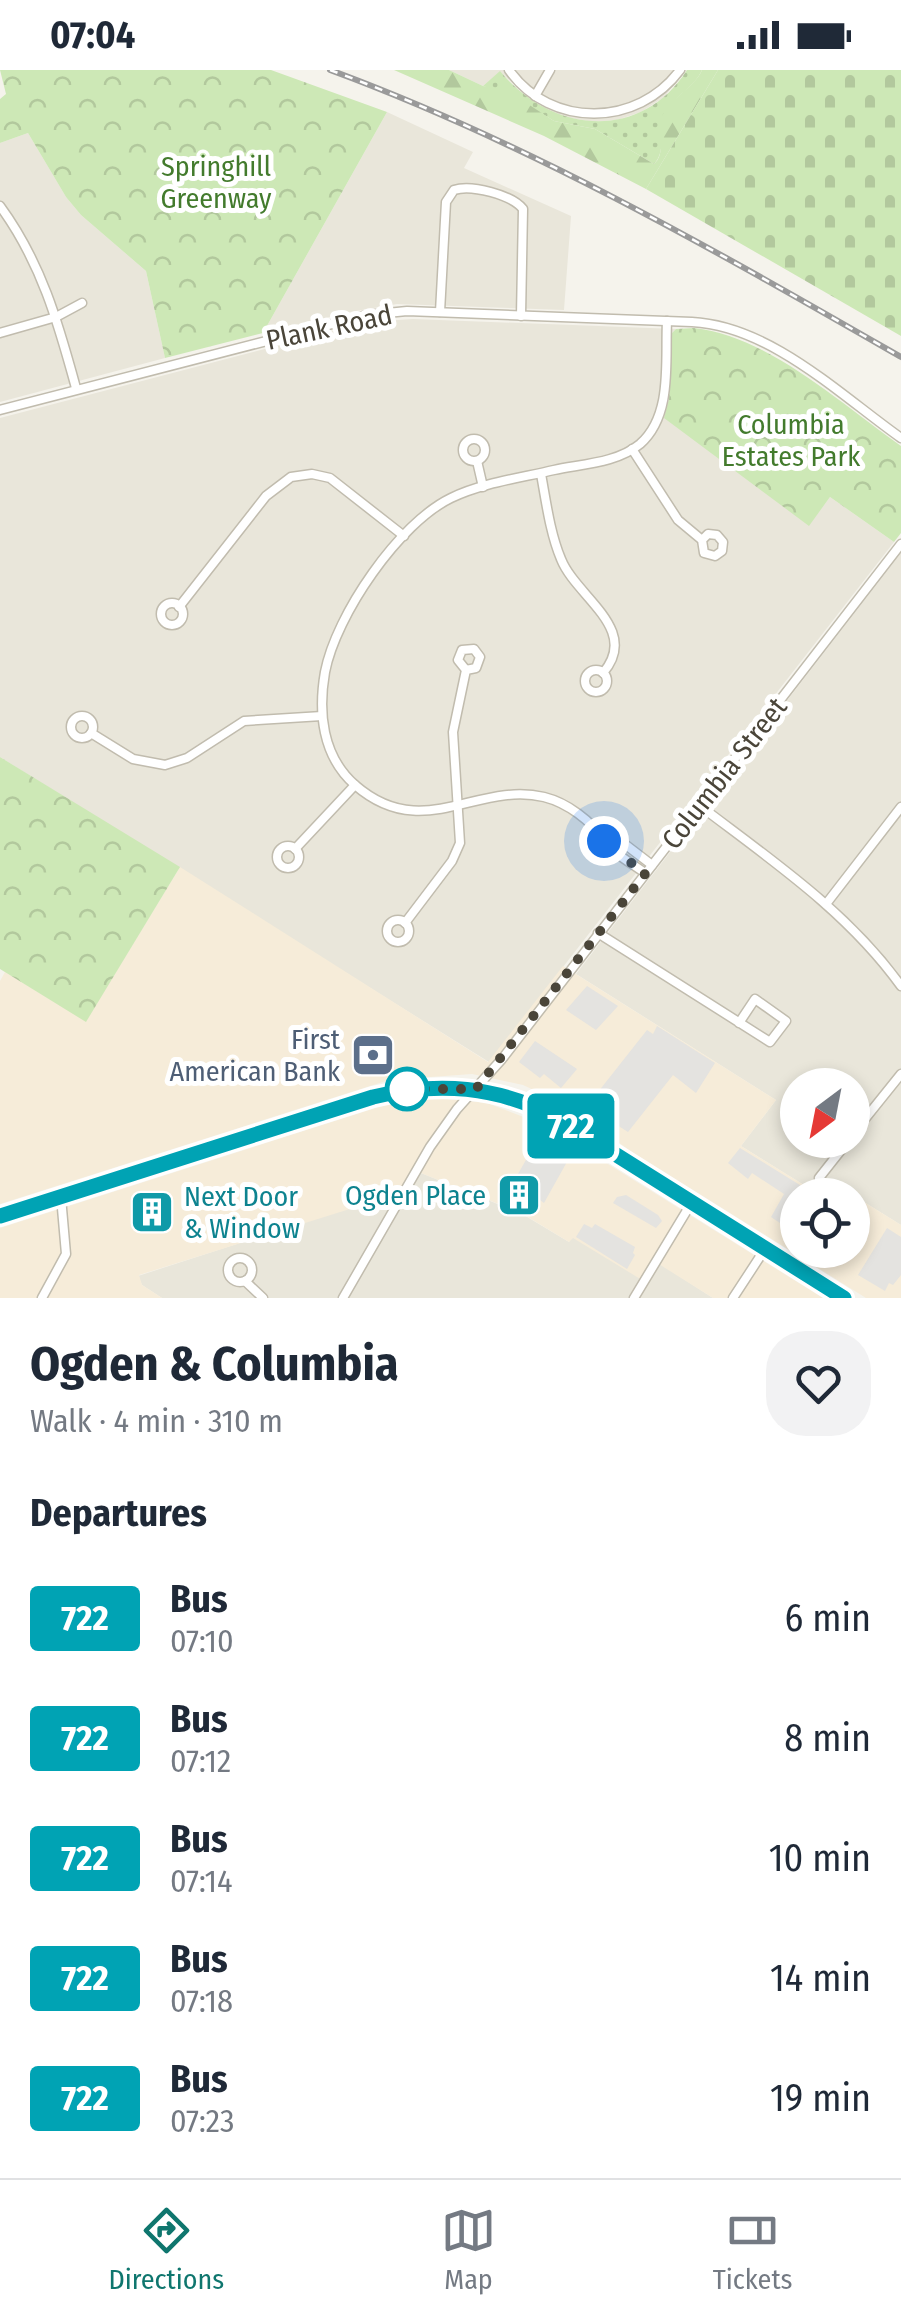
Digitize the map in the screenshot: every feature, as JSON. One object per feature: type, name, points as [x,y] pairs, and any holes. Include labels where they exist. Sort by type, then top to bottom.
[{"type":"main road","points":[[0,1216],[373,1097],[422,1088],[476,1089],[540,1108],[844,1298]]},
{"type":"street","points":[[508,70],[535,96],[574,111],[620,113],[653,98],[680,70]]},
{"type":"street","points":[[535,96],[550,70]]},
{"type":"street","points":[[440,312],[446,202],[460,187],[516,200],[523,209],[520,316]]},
{"type":"street","points":[[1,208],[40,270],[76,388]]},
{"type":"street","points":[[0,332],[56,317],[82,302]]},
{"type":"street","name":"Plank Road","points":[[0,410],[368,314],[440,312],[704,322],[755,336],[901,438]]},
{"type":"street","points":[[645,874],[604,841],[601,832],[563,804],[540,796],[406,810],[376,800],[355,785],[332,754],[322,716],[324,681],[336,634],[358,594],[404,536],[440,504],[483,486],[609,459],[632,449],[647,436],[660,413],[667,322]]},
{"type":"street","points":[[632,449],[678,520],[702,540]]},
{"type":"street","points":[[477,461],[483,486]]},
{"type":"street","points":[[179,607],[266,496],[291,477],[312,474],[330,478],[404,536]]},
{"type":"street","points":[[541,474],[560,558],[574,584],[602,611],[614,632],[614,656],[603,673]]},
{"type":"street","name":"Columbia Street","points":[[344,1298],[430,1147],[901,544]]},
{"type":"street","points":[[405,922],[458,850],[462,829],[454,776],[453,732],[466,670]]},
{"type":"street","points":[[91,733],[133,759],[158,765],[187,758],[244,721],[322,716]]},
{"type":"street","points":[[296,849],[355,785]]},
{"type":"street","points":[[699,805],[826,904],[864,941],[901,986]]},
{"type":"street","points":[[826,904],[901,807]]},
{"type":"street","points":[[601,832],[609,832],[652,865]]},
{"type":"street","points":[[598,934],[770,1042],[786,1022],[756,999],[739,1022]]},
{"type":"street","points":[[870,1114],[901,1074]]},
{"type":"street","points":[[819,1178],[835,1158]]},
{"type":"street","points":[[42,1298],[66,1254],[60,1197]]},
{"type":"street","points":[[634,1298],[692,1202]]},
{"type":"street","points":[[733,1298],[765,1248]]},
{"type":"street","points":[[245,1281],[263,1298]]},
{"type":"shaded area","points":[[449,70],[687,70],[663,98],[641,112],[593,122],[564,117],[534,103],[500,72],[483,86]]},
{"type":"shaded area","points":[[387,112],[473,152],[464,168],[571,216],[564,310],[397,304],[263,333]]},
{"type":"shaded area","points":[[28,133],[81,215],[146,271],[165,358],[0,402],[0,143]]},
{"type":"shaded area","points":[[413,319],[676,329],[672,333],[668,407],[809,525],[830,497],[894,542],[489,1062],[0,757],[0,418],[368,322]]},
{"type":"shaded area","points":[[901,553],[901,1225],[870,1206],[870,1178],[793,1178],[741,1146],[776,1100],[576,974]]},
{"type":"shaded area","points":[[180,867],[488,1062],[563,966],[776,1100],[741,1146],[793,1178],[780,1178],[780,1244],[629,1150],[568,1106],[523,1085],[472,1074],[389,1080],[0,1204],[0,981],[5,972],[86,1021]]},
{"type":"shaded area","points":[[587,986],[618,1006],[596,1030],[566,1010]]},
{"type":"shaded area","points":[[657,1026],[715,1063],[696,1093],[673,1075],[628,1132],[587,1106],[647,1030],[653,1034]]},
{"type":"shaded area","points":[[535,1041],[577,1069],[561,1088],[519,1062]]},
{"type":"shaded area","points":[[437,1098],[487,1103],[547,1126],[823,1298],[713,1298],[654,1261],[642,1280],[503,1202],[501,1205],[416,1171],[404,1192],[139,1275],[142,1285],[162,1298],[0,1298],[0,1228],[385,1105]]},
{"type":"shaded area","points":[[543,1142],[551,1152],[568,1160],[544,1203],[514,1181],[535,1144]]},
{"type":"shaded area","points":[[740,1148],[789,1178],[780,1178],[780,1191],[752,1173],[748,1179],[728,1163]]},
{"type":"shaded area","points":[[416,1171],[500,1205],[502,1202],[569,1242],[572,1237],[654,1260],[713,1298],[162,1298],[142,1285],[138,1276],[401,1191]]},
{"type":"shaded area","points":[[626,1195],[658,1215],[662,1221],[656,1228],[613,1203],[617,1197]]},
{"type":"shaded area","points":[[780,1201],[780,1223],[771,1217]]},
{"type":"shaded area","points":[[870,1206],[901,1225],[901,1298],[866,1298],[818,1268],[870,1268]]},
{"type":"shaded area","points":[[584,1224],[592,1228],[595,1224],[635,1247],[627,1269],[576,1237]]},
{"type":"shaded area","points":[[887,1228],[901,1237],[901,1275],[885,1291],[858,1275],[862,1268],[870,1268],[870,1256]]},
{"type":"green space","name":"Springhill Greenway","points":[[0,70],[271,70],[387,112],[263,333],[165,358],[146,271],[81,215],[28,133],[0,143],[0,99],[6,94]]},
{"type":"green space","points":[[394,70],[449,70],[483,86],[508,91],[554,121],[595,129],[654,164],[660,154],[664,112],[702,70],[718,70],[646,189],[544,136]]},
{"type":"green space","points":[[687,70],[702,70],[666,112],[660,154],[654,164],[595,129],[554,121],[515,97],[483,86],[500,71],[521,92],[569,117],[621,119],[645,110],[668,94]]},
{"type":"green space","points":[[718,70],[901,70],[901,336],[646,189]]},
{"type":"green space","name":"Columbia Estates Park","points":[[676,329],[722,334],[776,358],[901,446],[901,533],[894,542],[830,497],[809,526],[664,418],[669,399],[672,333]]},
{"type":"green space","points":[[0,757],[180,867],[86,1022],[0,969]]},
{"type":"railway","points":[[330,70],[405,99],[550,165],[692,239],[901,357]]},
{"type":"bus line","name":"722","points":[[0,1216],[373,1097],[422,1088],[476,1089],[516,1098],[556,1117],[844,1298]]},
{"type":"place","name":"First American Bank","points":[[373,1055]]},
{"type":"place","name":"Ogden Place","points":[[519,1195]]},
{"type":"place","name":"Next Door & Window","points":[[152,1212]]},
{"type":"route","points":[[407,1089],[476,1089],[502,1058],[645,874],[604,841]]}]
